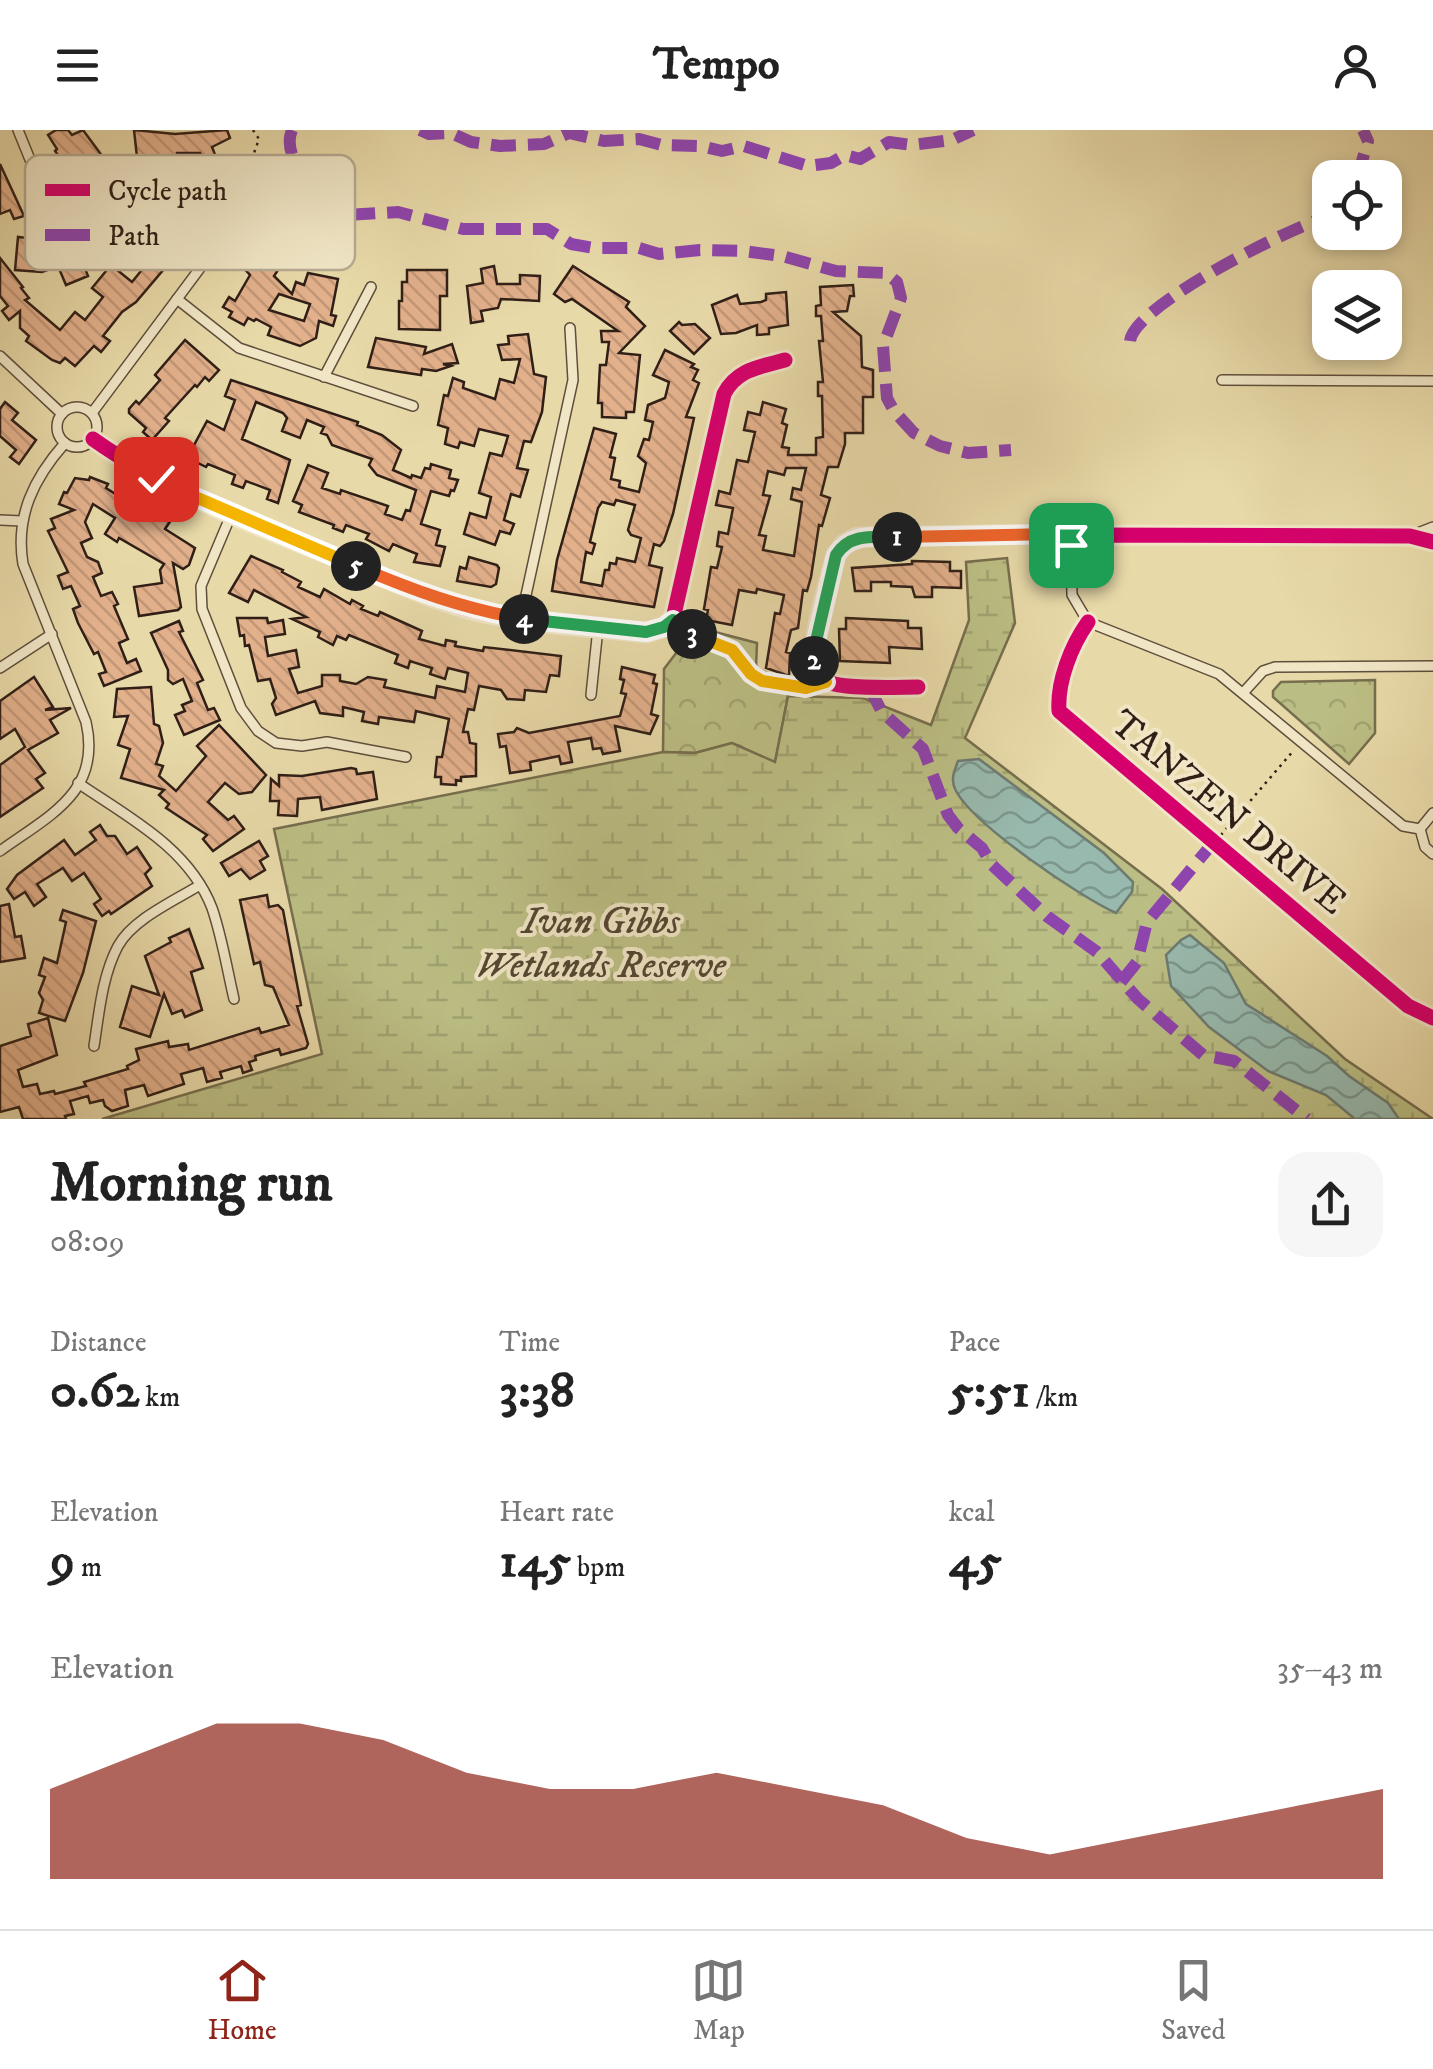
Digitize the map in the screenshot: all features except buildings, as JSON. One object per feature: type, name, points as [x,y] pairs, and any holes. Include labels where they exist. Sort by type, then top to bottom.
[{"type":"street","points":[[18,130],[28,155]]},
{"type":"street","points":[[92,412],[199,270]]},
{"type":"street","points":[[324,377],[371,287]]},
{"type":"street","points":[[177,300],[239,348],[413,406]]},
{"type":"street","points":[[521,618],[573,380],[570,328]]},
{"type":"street","points":[[0,356],[62,414]]},
{"type":"street","points":[[93,439],[156,479],[424,596],[480,612],[646,632],[673,620],[724,394],[732,380],[745,371],[785,360]]},
{"type":"street","points":[[1222,380],[1433,381]]},
{"type":"street","points":[[76,406],[92,412],[97,421],[93,439],[85,446],[65,443],[57,429],[62,414],[76,406]]},
{"type":"street","points":[[0,851],[63,806],[87,772],[92,747],[86,722],[23,564],[19,540],[34,486],[65,443]]},
{"type":"street","points":[[231,514],[201,586],[202,610],[241,708],[258,731],[276,743],[302,746],[327,742],[406,757]]},
{"type":"street","points":[[0,520],[22,520]]},
{"type":"street","points":[[1410,536],[1433,528]]},
{"type":"street","points":[[918,687],[826,682],[816,673],[813,654],[836,555],[844,544],[858,537],[1053,534],[1071,545]]},
{"type":"street","points":[[1071,545],[1086,535],[1410,536],[1433,542]]},
{"type":"street","points":[[1071,545],[1072,595],[1088,622],[1219,674],[1403,826],[1420,829]]},
{"type":"street","name":"TANZEN DRIVE","points":[[1088,622],[1078,636],[1058,694],[1059,711],[1408,1006],[1433,1018]]},
{"type":"street","points":[[591,695],[598,628]]},
{"type":"street","points":[[0,668],[52,634]]},
{"type":"street","points":[[1243,694],[1274,666],[1433,666]]},
{"type":"street","points":[[78,783],[168,844],[200,885],[212,908],[234,999]]},
{"type":"street","points":[[1420,829],[1433,814]]},
{"type":"street","points":[[1420,829],[1425,847],[1433,854]]},
{"type":"street","points":[[94,1046],[103,992],[119,944],[143,922],[200,885]]},
{"type":"path","points":[[253,130],[260,139],[254,155]]},
{"type":"path","points":[[673,620],[679,628],[732,650],[751,674],[762,681],[806,688],[826,682]]},
{"type":"path","points":[[1213,844],[1302,742]]},
{"type":"green space","name":"Ivan Gibbs Wetlands Reserve","points":[[1007,558],[1015,623],[965,738],[1162,889],[1345,1059],[1433,1119],[102,1119],[322,1054],[274,829],[663,752],[695,753],[732,743],[775,762],[788,696],[863,698],[931,725],[969,620],[966,562]]},
{"type":"green space","points":[[696,627],[757,643],[756,668],[786,681],[788,696],[775,763],[732,743],[695,753],[663,752],[664,669]]},
{"type":"green space","points":[[1375,680],[1375,733],[1349,764],[1273,697],[1281,682]]},
{"type":"water","points":[[979,759],[1104,853],[1133,882],[1132,892],[1116,913],[1029,859],[967,806],[954,787],[954,772],[958,761]]},
{"type":"water","points":[[1190,935],[1224,963],[1246,1004],[1327,1056],[1388,1103],[1399,1119],[1355,1119],[1326,1095],[1268,1071],[1209,1027],[1171,986],[1166,955]]},
{"type":"marked path","points":[[292,130],[292,155]]},
{"type":"marked path","points":[[420,130],[429,134],[451,133],[471,142],[500,146],[544,144],[569,133],[604,141],[639,139],[722,151],[744,146],[808,166],[831,163],[845,155],[860,159],[889,142],[912,145],[952,140],[973,130]]},
{"type":"marked path","points":[[1362,160],[1368,141],[1363,130]]},
{"type":"marked path","points":[[355,215],[398,212],[463,229],[547,229],[571,244],[594,248],[639,248],[659,254],[743,251],[782,256],[836,271],[886,273],[897,282],[901,298],[883,346],[887,398],[894,411],[914,433],[940,446],[968,453],[1011,450]]},
{"type":"marked path","points":[[1130,341],[1138,326],[1185,288],[1252,250],[1312,223]]},
{"type":"marked path","points":[[869,687],[882,712],[923,749],[948,815],[982,848],[992,865],[1048,917],[1097,952],[1138,999],[1203,1055],[1234,1061],[1307,1119]]},
{"type":"marked path","points":[[1121,982],[1137,962],[1147,922],[1213,843]]},
{"type":"cycle path","points":[[93,439],[212,506],[443,601],[521,620],[646,633],[673,619],[724,394],[742,374],[785,360]]},
{"type":"cycle path","points":[[918,687],[844,686],[825,681],[818,673],[815,642],[836,555],[844,544],[857,537],[1053,534],[1071,545],[1086,535],[1410,536],[1433,542]]},
{"type":"cycle path","points":[[1088,622],[1066,665],[1059,711],[1408,1006],[1433,1018]]},
{"type":"route","points":[[156,479],[424,596],[480,612],[555,624],[646,632],[673,620],[679,628],[732,650],[751,674],[762,681],[795,688],[826,682],[816,673],[813,654],[836,555],[844,544],[858,537],[1053,534],[1071,545]]}]
